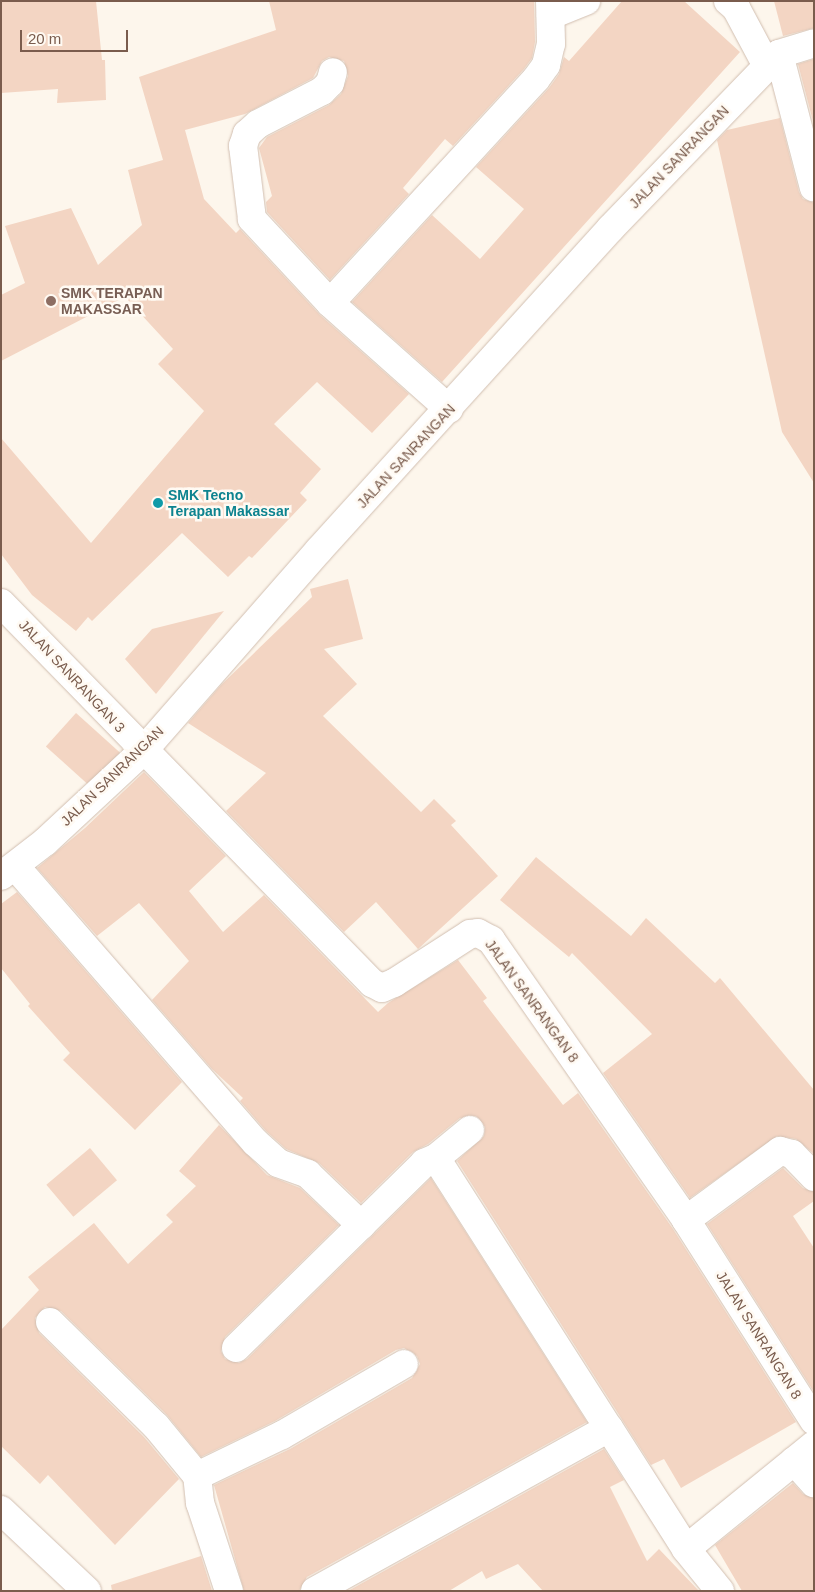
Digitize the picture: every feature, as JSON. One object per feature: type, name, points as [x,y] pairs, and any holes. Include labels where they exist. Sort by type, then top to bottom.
[{"type":"street","points":[[330,303],[536,79],[546,65],[551,44],[550,8],[586,1]]},
{"type":"street","points":[[733,4],[773,60],[814,188]]},
{"type":"street","name":"JALAN SANRANGAN","points":[[8,871],[46,842],[143,751],[319,550],[449,409],[610,229],[773,60],[814,43]]},
{"type":"street","points":[[333,72],[330,83],[322,91],[258,124],[247,134],[243,146],[252,219],[330,303],[449,409]]},
{"type":"street","name":"JALAN SANRANGAN 3","points":[[1,602],[143,751]]},
{"type":"street","name":"JALAN SANRANGAN 8","points":[[143,751],[220,826],[372,983],[382,988],[394,983],[470,934],[478,933],[491,940],[686,1220],[814,1421]]},
{"type":"street","points":[[8,871],[255,1142],[278,1163],[308,1174],[361,1225]]},
{"type":"street","points":[[236,1348],[424,1163],[436,1158],[470,1130]]},
{"type":"street","points":[[686,1220],[774,1153],[786,1151],[792,1154],[814,1177]]},
{"type":"street","points":[[436,1158],[686,1549],[720,1591]]},
{"type":"street","points":[[50,1322],[156,1426],[197,1476],[200,1503],[229,1591]]},
{"type":"street","points":[[197,1476],[282,1435],[404,1364]]},
{"type":"street","points":[[314,1591],[609,1428]]},
{"type":"street","points":[[686,1549],[804,1453],[814,1483]]},
{"type":"street","points":[[1,1510],[87,1591]]},
{"type":"building","points":[[1,1],[96,1],[102,60],[105,60],[106,100],[57,103],[58,89],[1,93]]},
{"type":"building","points":[[269,1],[534,1],[535,42],[532,58],[524,69],[453,146],[445,139],[403,188],[409,194],[330,280],[267,212],[266,202],[272,196],[259,148],[267,137],[329,105],[341,94],[348,76],[344,61],[329,57],[322,61],[313,78],[245,114],[185,130],[204,199],[236,233],[240,229],[320,315],[409,394],[372,433],[317,382],[274,424],[321,469],[300,493],[307,500],[252,558],[249,556],[228,577],[182,533],[92,621],[88,617],[76,631],[32,595],[1,554],[1,438],[91,543],[204,411],[158,364],[173,349],[125,297],[1,361],[1,295],[25,283],[5,226],[71,208],[98,265],[142,225],[128,170],[163,160],[139,77],[276,30]]},
{"type":"building","points":[[622,1],[684,1],[740,52],[442,382],[352,302],[432,215],[480,259],[524,209],[476,167],[549,88],[559,74],[564,57],[569,61]]},
{"type":"building","points":[[774,1],[814,1],[814,28],[783,36]]},
{"type":"building","points":[[814,59],[814,125],[798,64]]},
{"type":"building","points":[[780,118],[799,192],[803,199],[814,203],[814,483],[782,432],[717,140],[727,130]]},
{"type":"building","points":[[348,579],[363,639],[324,649],[357,684],[323,716],[421,812],[434,799],[456,821],[451,825],[498,876],[418,949],[376,902],[344,932],[226,811],[266,773],[188,723],[221,685],[312,597],[310,589]]},
{"type":"building","points":[[224,611],[156,694],[125,659],[152,629]]},
{"type":"building","points":[[76,713],[120,752],[90,786],[46,746]]},
{"type":"building","points":[[144,772],[226,856],[189,891],[223,932],[264,895],[378,1012],[388,1003],[458,960],[487,998],[483,1001],[563,1105],[578,1093],[673,1229],[796,1422],[681,1488],[664,1459],[651,1465],[457,1161],[484,1136],[485,1127],[476,1116],[460,1118],[428,1144],[413,1152],[361,1203],[319,1163],[286,1149],[266,1131],[240,1101],[243,1098],[212,1069],[152,1000],[189,961],[139,903],[97,936],[37,868],[85,828]]},
{"type":"building","points":[[536,857],[631,936],[646,918],[715,983],[720,978],[814,1090],[814,1154],[796,1139],[777,1136],[690,1198],[603,1073],[652,1034],[572,953],[569,957],[500,900]]},
{"type":"building","points":[[17,892],[182,1082],[135,1130],[63,1060],[70,1053],[28,1006],[30,1004],[1,968],[1,904]]},
{"type":"building","points":[[219,1125],[267,1175],[300,1188],[339,1225],[225,1337],[221,1351],[225,1359],[239,1363],[247,1359],[431,1178],[587,1422],[307,1577],[299,1591],[244,1591],[214,1485],[290,1449],[412,1378],[420,1364],[417,1356],[404,1348],[396,1350],[275,1421],[201,1457],[167,1415],[61,1311],[45,1307],[35,1318],[39,1333],[144,1437],[179,1479],[115,1545],[48,1475],[40,1484],[1,1446],[1,1330],[39,1290],[28,1277],[94,1223],[128,1264],[173,1222],[166,1215],[196,1186],[179,1171]]},
{"type":"building","points":[[90,1148],[117,1180],[73,1217],[46,1185]]},
{"type":"building","points":[[783,1168],[803,1188],[814,1192],[814,1201],[793,1216],[814,1248],[814,1392],[707,1224]]},
{"type":"building","points":[[604,1449],[624,1480],[610,1487],[647,1561],[659,1549],[699,1591],[543,1591],[518,1564],[486,1579],[482,1571],[449,1591],[348,1591]]},
{"type":"building","points":[[793,1483],[803,1494],[814,1498],[814,1591],[742,1591],[715,1545]]},
{"type":"building","points":[[201,1556],[212,1591],[112,1591],[111,1585]]},
{"type":"place","name":"SMK TERAPAN MAKASSAR","points":[[51,301]]},
{"type":"place","name":"SMK Tecno Terapan Makassar","points":[[158,503]]}]
